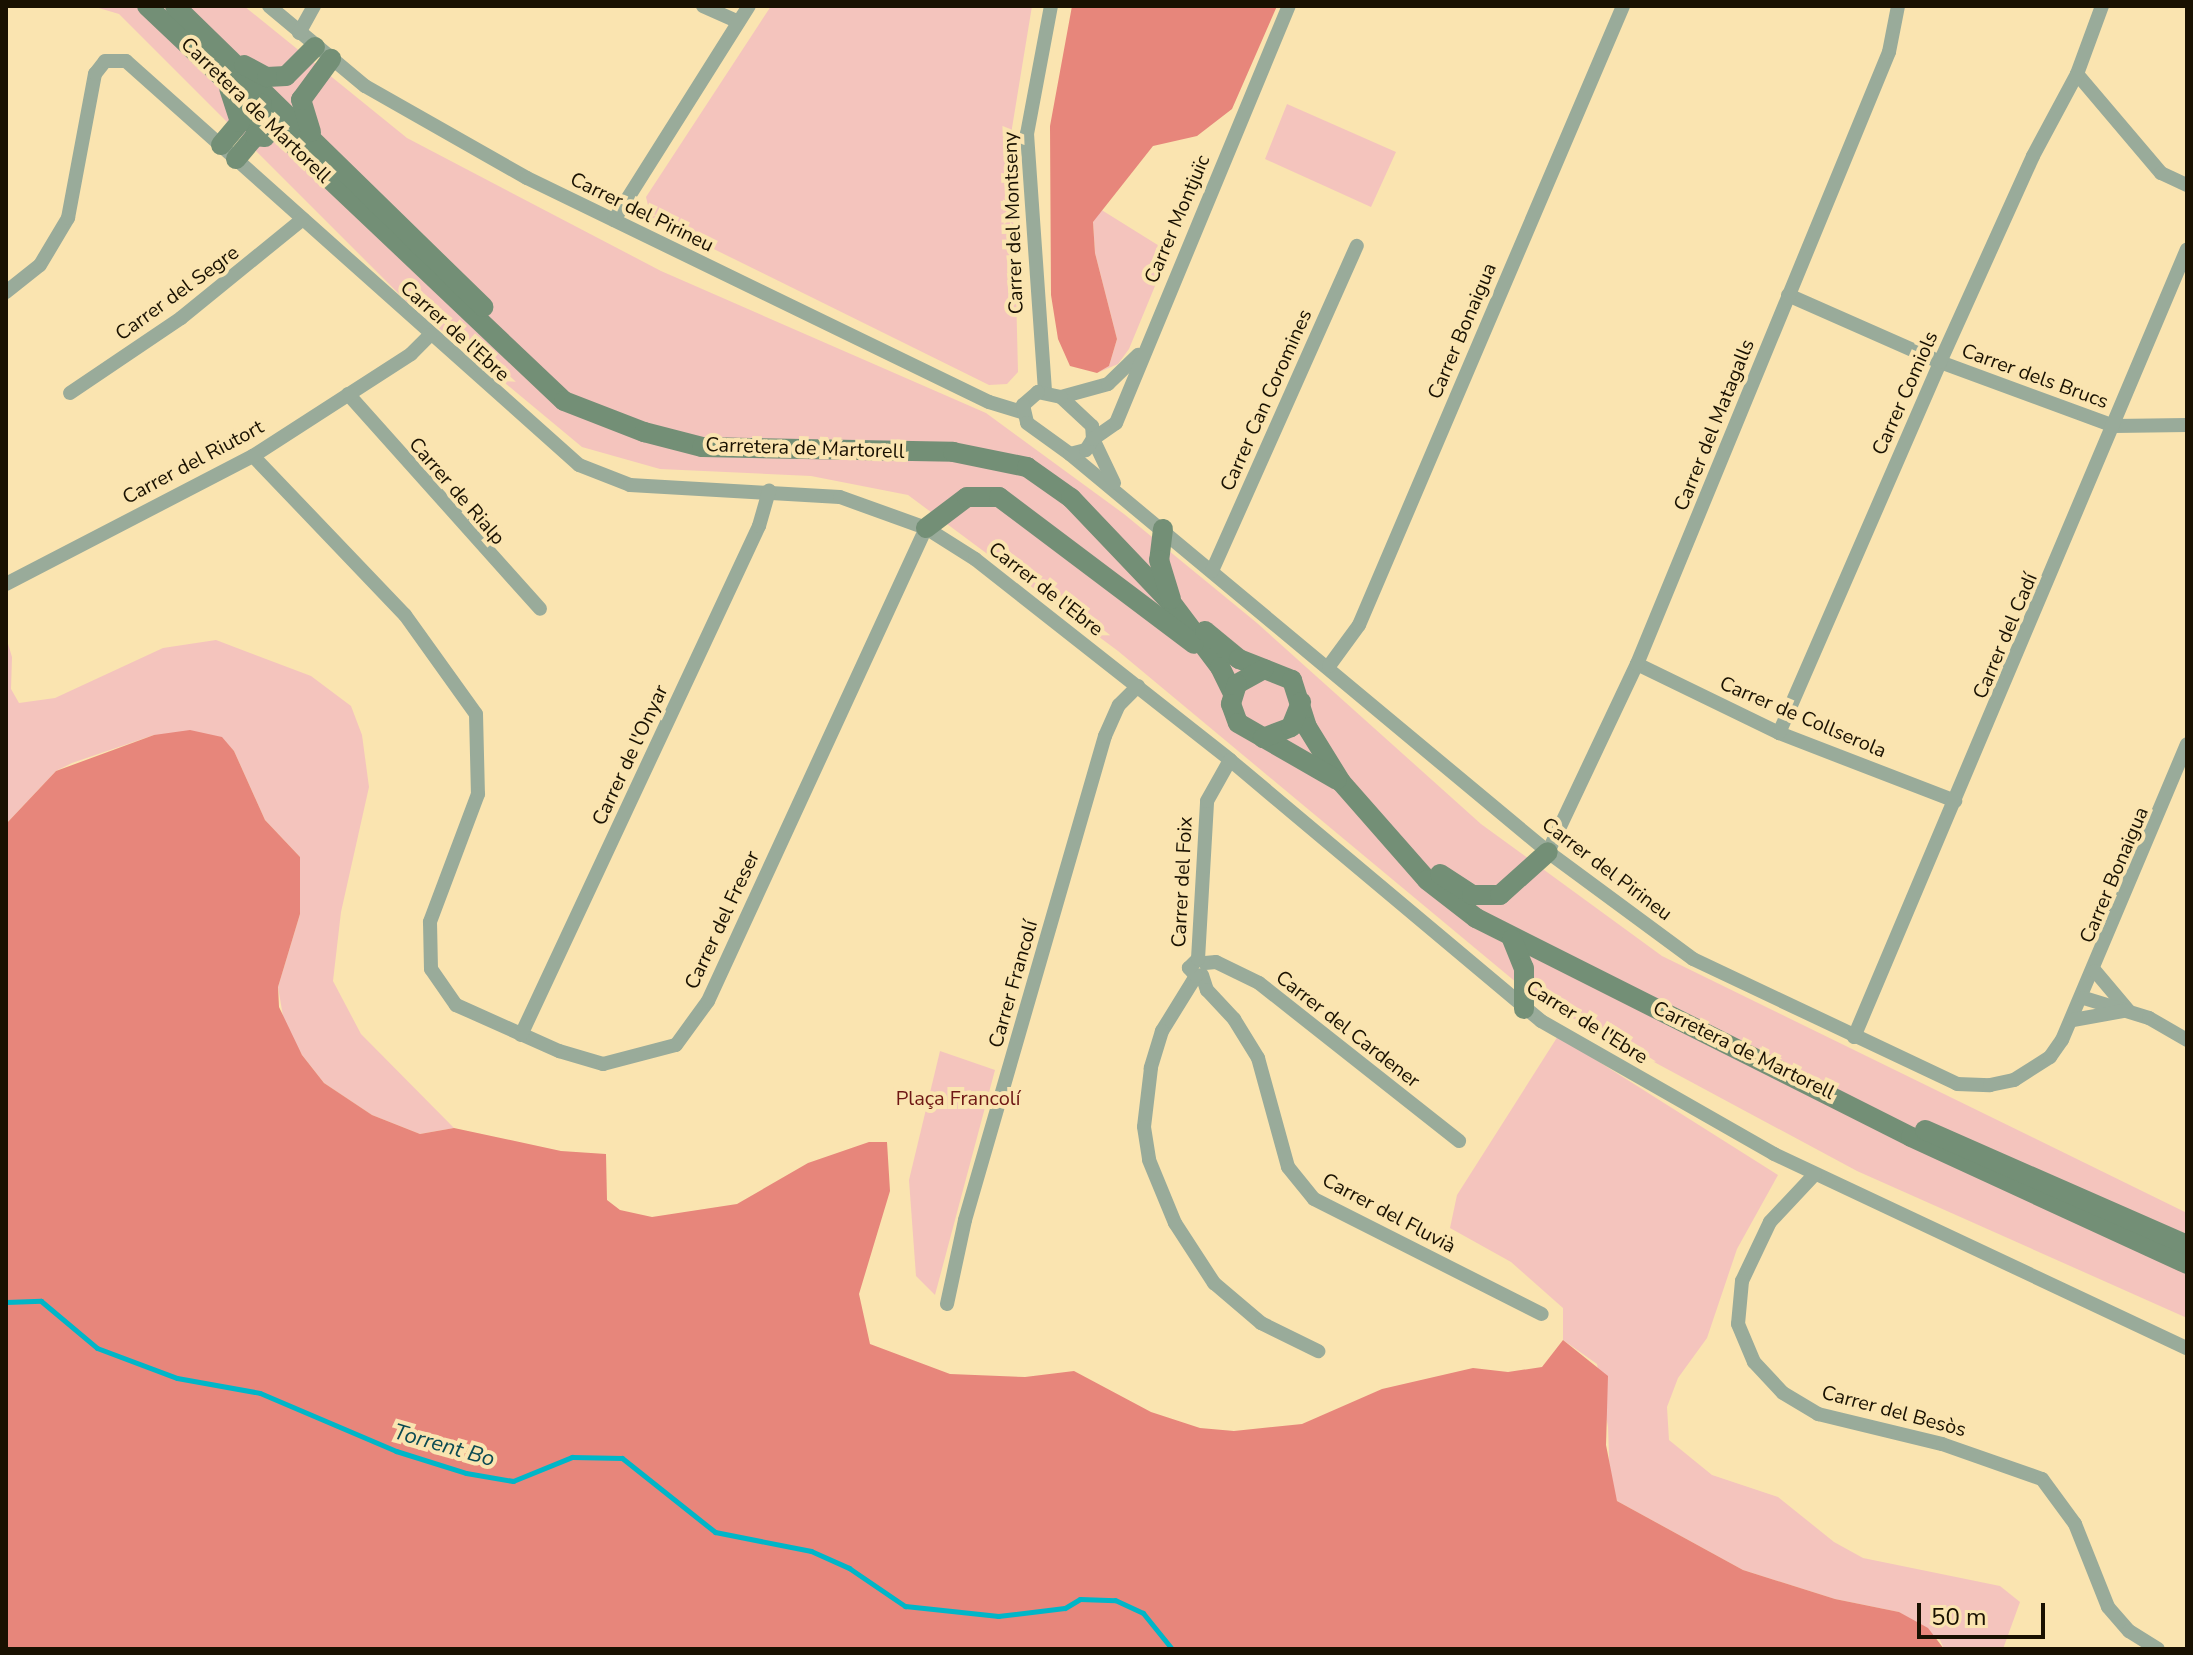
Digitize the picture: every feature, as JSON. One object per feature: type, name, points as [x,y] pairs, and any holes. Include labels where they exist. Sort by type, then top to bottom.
[{"type":"main road","name":"Carretera de Martorell","points":[[147,6],[224,66],[263,115],[298,151],[564,401],[702,447],[953,452],[1013,462],[1060,489],[1174,606],[1233,694]]},
{"type":"main road","points":[[175,6],[224,66],[322,149],[597,413]]},
{"type":"main road","points":[[224,66],[267,77],[280,77],[323,53]]},
{"type":"main road","points":[[322,149],[307,126],[301,100],[323,53]]},
{"type":"main road","points":[[224,66],[248,129],[298,151]]},
{"type":"main road","points":[[229,152],[263,115],[278,117],[326,164],[352,179]]},
{"type":"main road","points":[[926,528],[967,497],[999,497],[1207,651]]},
{"type":"main road","points":[[1163,529],[1159,560],[1174,606],[1228,651],[1292,680],[1307,727],[1341,782]]},
{"type":"main road","points":[[1264,669],[1245,675],[1233,694],[1238,723],[1341,782]]},
{"type":"main road","points":[[1263,738],[1291,727],[1301,702]]},
{"type":"main road","name":"Carretera de Martorell","points":[[1341,782],[1440,891],[1512,939],[1851,1102],[1977,1169],[2187,1264]]},
{"type":"main road","points":[[1392,838],[1458,888],[1483,897],[1507,891],[1548,852]]},
{"type":"main road","points":[[1512,939],[1524,968],[1524,1009]]},
{"type":"main road","points":[[1851,1102],[1972,1149],[2187,1245]]},
{"type":"street","name":"Carrer del Pirineu","points":[[269,6],[323,53],[419,120],[614,220],[989,402],[1022,412],[1027,423],[1121,493],[1270,623],[1329,666],[1548,852],[1693,959],[1957,1084],[1990,1085],[2014,1080],[2050,1057],[2073,1020]]},
{"type":"street","points":[[299,33],[314,6]]},
{"type":"street","points":[[703,6],[737,21]]},
{"type":"street","points":[[614,220],[749,6]]},
{"type":"street","name":"Carrer del Montseny","points":[[1045,391],[1027,134],[1051,6]]},
{"type":"street","name":"Carrer Montjuïc","points":[[1093,439],[1111,430],[1120,415],[1147,342],[1289,6]]},
{"type":"street","name":"Carrer Bonaigua","points":[[1329,666],[1359,625],[1623,6]]},
{"type":"street","name":"Carrer del Matagalls","points":[[1548,852],[1637,664],[1889,52],[1898,6]]},
{"type":"street","points":[[2102,6],[2077,74],[2161,173],[2187,185]]},
{"type":"street","name":"Carrer de l'Ebre","points":[[6,292],[40,265],[68,218],[92,84],[105,61],[132,65],[544,439],[596,474],[630,485],[769,490],[851,499],[926,528],[975,559],[1138,686],[1524,1009],[1716,1124],[1815,1174],[2187,1348]]},
{"type":"street","name":"Carrer Comiols","points":[[1779,733],[2033,156],[2077,74]]},
{"type":"street","name":"Carrer del Segre","points":[[70,393],[181,318],[303,219]]},
{"type":"street","name":"Carrer Can Coromines","points":[[1212,571],[1357,246]]},
{"type":"street","name":"Carrer del Cadí","points":[[1854,1037],[2187,249]]},
{"type":"street","name":"Carrer dels Brucs","points":[[1788,295],[1940,362],[2114,426],[2187,425]]},
{"type":"street","name":"Carrer del Riutort","points":[[6,584],[253,456],[348,394],[430,335]]},
{"type":"street","points":[[1061,397],[1108,384],[1147,342]]},
{"type":"street","name":"Carrer del Pirineu","points":[[1045,391],[1061,397],[1088,421],[1093,439],[1121,493]]},
{"type":"street","points":[[1022,412],[1031,395],[1045,391]]},
{"type":"street","name":"Carrer de Rialp","points":[[348,394],[540,609]]},
{"type":"street","points":[[1070,454],[1086,450],[1093,439]]},
{"type":"street","name":"Carrer del Freser","points":[[253,456],[405,615],[476,714],[478,794],[430,922],[431,969],[456,1005],[521,1035],[603,1064],[676,1045],[708,1001],[926,528]]},
{"type":"street","name":"Carrer de l'Onyar","points":[[521,1035],[759,526],[769,490]]},
{"type":"street","name":"Carrer de Collserola","points":[[1637,664],[1779,733],[1955,801]]},
{"type":"street","name":"Carrer Francolí","points":[[947,1304],[965,1220],[1105,736],[1119,705],[1138,686]]},
{"type":"street","name":"Carrer Bonaigua","points":[[2073,1020],[2187,744]]},
{"type":"street","name":"Carrer del Foix","points":[[1230,760],[1207,801],[1200,968],[1162,1031],[1151,1068],[1144,1127],[1149,1160],[1175,1223],[1214,1283],[1261,1323],[1318,1351]]},
{"type":"street","name":"Carrer del Cardener","points":[[1200,968],[1227,967],[1259,983],[1459,1141]]},
{"type":"street","name":"Carrer del Fluvià","points":[[1200,968],[1207,990],[1234,1019],[1258,1058],[1288,1167],[1314,1199],[1542,1314]]},
{"type":"street","points":[[2095,971],[2128,1010]]},
{"type":"street","points":[[2084,998],[2128,1010],[2187,1040]]},
{"type":"street","points":[[2073,1020],[2128,1010]]},
{"type":"street","name":"Carrer del Besòs","points":[[1815,1174],[1770,1222],[1742,1281],[1738,1324],[1754,1362],[1783,1393],[1818,1414],[1942,1444],[2042,1479],[2071,1517],[2108,1607],[2129,1631],[2158,1649]]},
{"type":"green space","points":[[92,6],[244,6],[407,138],[661,271],[986,413],[1124,514],[1257,623],[1481,824],[1662,956],[2187,1213],[2187,1318],[1857,1171],[1535,998],[1118,651],[908,495],[811,476],[660,469],[582,447],[405,300],[119,14]]},
{"type":"green space","points":[[771,6],[1032,6],[1012,128],[1018,372],[1007,384],[989,385],[651,218],[646,197]]},
{"type":"green space","points":[[1287,104],[1396,152],[1371,207],[1265,159]]},
{"type":"green space","points":[[1100,209],[1169,252],[1129,349],[1118,364],[1097,373],[1109,366],[1117,339],[1095,253],[1093,222]]},
{"type":"green space","points":[[6,637],[12,657],[11,689],[19,703],[55,698],[163,648],[216,640],[311,676],[351,706],[362,735],[369,787],[341,912],[333,981],[361,1034],[454,1128],[420,1134],[372,1115],[324,1083],[302,1055],[284,1022],[278,987],[300,914],[300,857],[265,820],[234,751],[221,737],[154,735],[72,763],[56,771],[6,824]]},
{"type":"green space","points":[[1558,1036],[1778,1175],[1737,1249],[1707,1338],[1678,1378],[1667,1407],[1669,1440],[1712,1475],[1778,1497],[1834,1542],[1863,1558],[2000,1586],[2020,1602],[2003,1649],[1944,1649],[1940,1640],[1899,1612],[1835,1599],[1743,1570],[1617,1501],[1610,1484],[1608,1427],[1597,1364],[1563,1340],[1563,1308],[1511,1262],[1450,1228],[1457,1195]]},
{"type":"green space","name":"Plaça Francolí","points":[[940,1051],[995,1070],[935,1295],[916,1276],[909,1180]]},
{"type":"shaded area","points":[[1072,6],[1277,6],[1232,109],[1197,136],[1153,146],[1093,222],[1095,253],[1117,339],[1109,366],[1097,373],[1070,366],[1058,339],[1051,295],[1050,126]]},
{"type":"shaded area","points":[[190,730],[222,737],[234,751],[265,820],[300,857],[300,914],[278,987],[279,1007],[302,1055],[324,1083],[372,1115],[420,1134],[454,1128],[561,1151],[606,1154],[607,1200],[620,1210],[652,1217],[737,1204],[808,1163],[869,1142],[887,1142],[890,1191],[859,1294],[870,1344],[950,1374],[1025,1377],[1074,1371],[1151,1412],[1200,1428],[1234,1431],[1302,1424],[1382,1389],[1473,1368],[1508,1372],[1542,1367],[1563,1340],[1608,1376],[1606,1445],[1617,1501],[1743,1570],[1835,1599],[1899,1612],[1928,1628],[1944,1649],[6,1649],[6,824],[56,771],[154,735]]},
{"type":"waterway","name":"Torrent Bo","points":[[6,1302],[41,1301],[97,1348],[177,1378],[260,1393],[396,1451],[466,1473],[513,1481],[572,1457],[622,1458],[715,1532],[811,1551],[849,1568],[905,1606],[998,1616],[1065,1608],[1080,1599],[1115,1600],[1143,1613],[1172,1649]]}]
